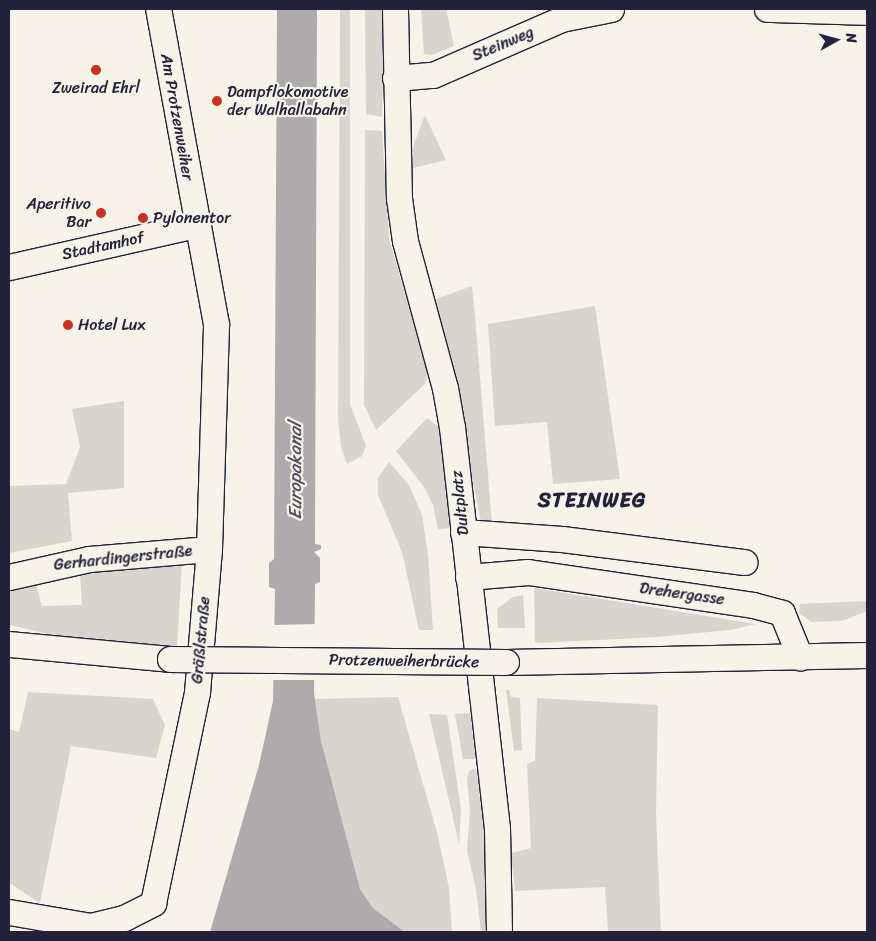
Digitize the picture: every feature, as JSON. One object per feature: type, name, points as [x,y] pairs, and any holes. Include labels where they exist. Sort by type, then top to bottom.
[{"type":"street","name":"Am Protzenweiher","points":[[158,9],[196,225]]},
{"type":"street","name":"Dultplatz","points":[[395,9],[399,198],[405,241],[445,388],[497,828],[499,932]]},
{"type":"street","name":"Steinweg","points":[[395,78],[433,75],[560,19],[611,9]]},
{"type":"street","points":[[767,9],[867,12]]},
{"type":"street","name":"Stadtamhof","points":[[9,267],[196,225]]},
{"type":"street","name":"Gräßlstraße","points":[[9,912],[91,926],[124,918],[153,903],[197,692],[208,549],[216,324],[196,225]]},
{"type":"street","points":[[463,532],[539,537],[745,562]]},
{"type":"street","name":"Gerhardingerstraße","points":[[9,577],[89,559],[208,549]]},
{"type":"street","name":"Drehergasse","points":[[468,577],[528,572],[753,604],[782,613],[800,657]]},
{"type":"street","name":"Protzenweiherbrücke","points":[[9,644],[170,659],[506,662],[800,657]]},
{"type":"street","points":[[800,657],[867,655]]},
{"type":"shaded area","points":[[340,9],[350,9],[350,404],[366,446],[362,456],[347,464],[341,447],[338,420]]},
{"type":"shaded area","points":[[365,9],[384,9],[382,117],[366,114]]},
{"type":"shaded area","points":[[421,9],[446,9],[454,46],[432,55],[424,54]]},
{"type":"shaded area","points":[[425,115],[446,160],[409,169],[410,154]]},
{"type":"shaded area","points":[[365,130],[382,131],[389,239],[428,372],[425,384],[376,430],[364,405]]},
{"type":"shaded area","points":[[472,286],[492,524],[481,522],[436,299]]},
{"type":"shaded area","points":[[595,306],[620,479],[553,484],[547,422],[495,426],[488,324]]},
{"type":"shaded area","points":[[124,401],[124,488],[68,493],[72,541],[9,553],[9,486],[66,484],[80,447],[72,409]]},
{"type":"shaded area","points":[[427,418],[439,427],[451,528],[438,529],[433,505],[424,487],[396,451]]},
{"type":"shaded area","points":[[389,462],[409,485],[422,515],[428,554],[433,630],[419,630],[402,552],[378,495],[378,478]]},
{"type":"shaded area","points":[[182,561],[177,647],[53,635],[9,625],[9,590],[36,585],[42,606],[82,605],[80,573]]},
{"type":"shaded area","points":[[534,588],[756,624],[730,630],[657,637],[540,643],[535,642]]},
{"type":"shaded area","points":[[523,595],[525,628],[498,628],[497,609],[513,597]]},
{"type":"shaded area","points":[[867,601],[867,611],[842,621],[811,622],[799,613],[800,604]]},
{"type":"shaded area","points":[[506,690],[509,690],[511,697],[520,698],[522,750],[514,751]]},
{"type":"shaded area","points":[[28,692],[153,699],[165,725],[156,758],[71,746],[40,903],[9,883],[9,729],[19,732]]},
{"type":"shaded area","points":[[398,697],[438,836],[449,888],[452,932],[405,932],[373,908],[360,889],[349,854],[321,741],[315,699]]},
{"type":"shaded area","points":[[537,698],[658,705],[656,814],[661,932],[608,932],[605,887],[515,891],[511,853],[531,848],[527,764],[535,761]]},
{"type":"shaded area","points":[[470,713],[476,759],[463,759],[455,714]]},
{"type":"shaded area","points":[[429,714],[447,715],[461,809],[459,844]]},
{"type":"shaded area","points":[[476,768],[486,842],[490,932],[481,932],[476,889],[467,851],[470,810],[467,779],[469,771]]},
{"type":"water","name":"Europakanal","points":[[277,9],[317,9],[315,544],[321,545],[321,549],[314,552],[320,558],[320,582],[315,584],[314,693],[321,741],[360,889],[373,908],[405,932],[210,932],[259,765],[273,701],[275,589],[269,587],[269,563],[274,559]]},
{"type":"pier","points":[[318,624],[318,680],[271,680],[272,625]]},
{"type":"place","name":"Zweirad Ehrl","points":[[96,70]]},
{"type":"place","name":"Dampflokomotive der Walhallabahn","points":[[217,101]]},
{"type":"place","name":"Aperitivo Bar","points":[[101,213]]},
{"type":"place","name":"Pylonentor","points":[[143,218]]},
{"type":"place","name":"Hotel Lux","points":[[68,325]]},
{"type":"district","name":"STEINWEG","points":[[592,500]]}]
